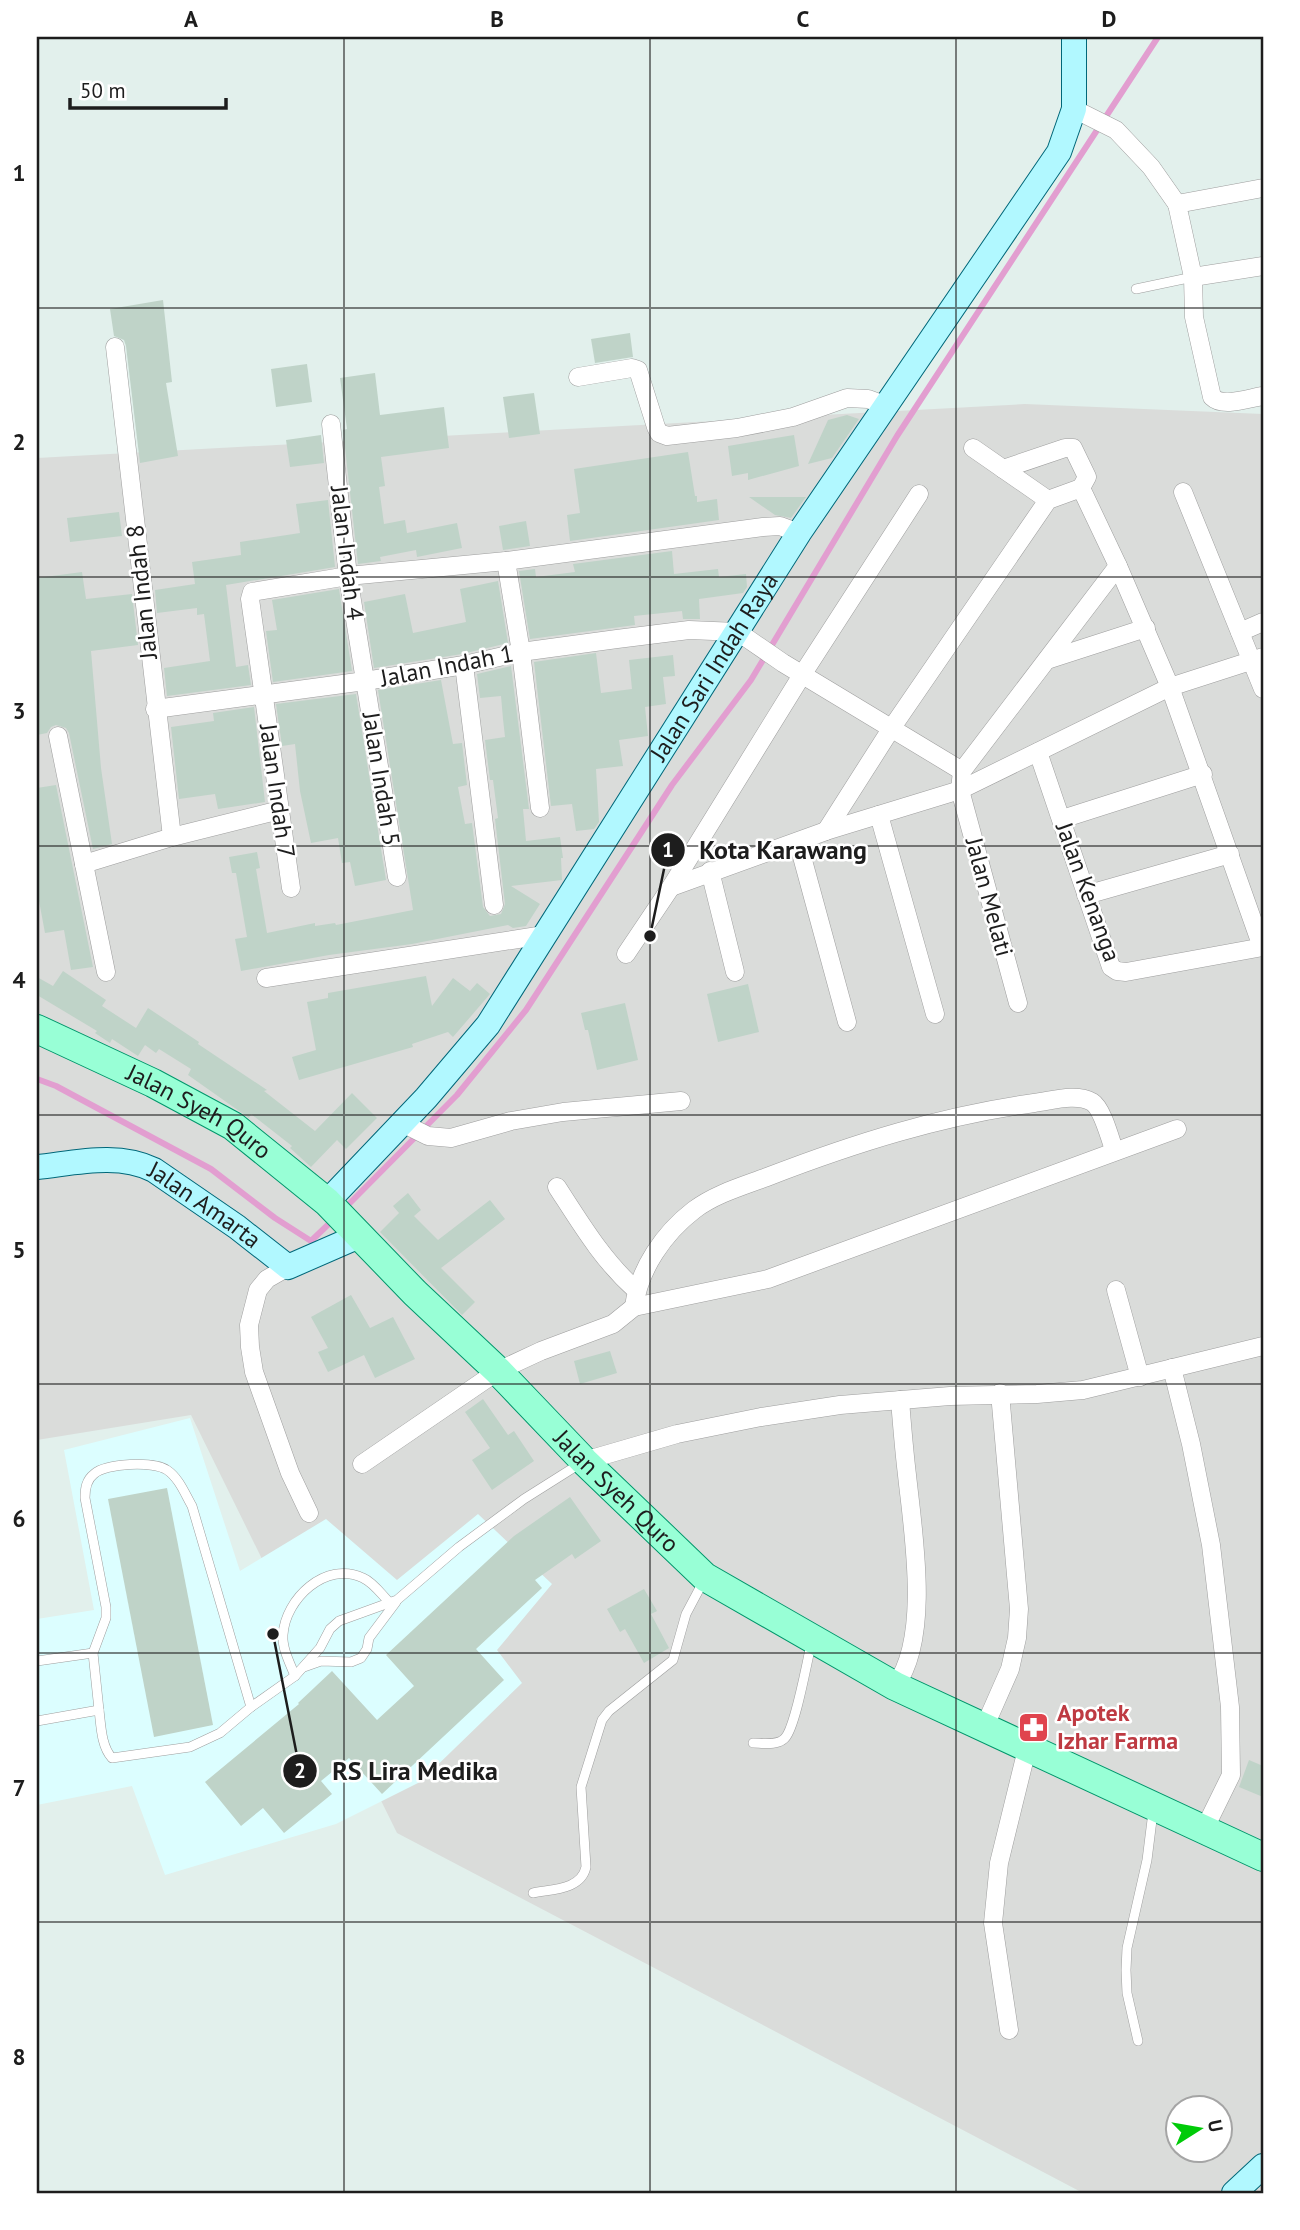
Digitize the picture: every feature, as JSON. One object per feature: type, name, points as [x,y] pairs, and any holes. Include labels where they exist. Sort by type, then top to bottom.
[{"type":"main road","name":"Jalan Syeh Quro","points":[[37,1029],[153,1083],[233,1126],[329,1204],[498,1371],[584,1461],[705,1577],[895,1686],[1263,1857]]},
{"type":"street","name":"Jalan Sari Indah Raya","points":[[329,1204],[414,1129],[426,1098],[488,1025],[544,935],[744,636],[799,533],[1059,152],[1083,113],[1074,37]]},
{"type":"street","points":[[1083,113],[1116,131],[1151,167],[1177,204],[1193,277],[1194,317],[1212,397],[1218,402],[1226,402],[1263,396]]},
{"type":"street","points":[[1177,204],[1263,188]]},
{"type":"street","points":[[1193,277],[1263,267]]},
{"type":"street","name":"Jalan Indah 8","points":[[116,347],[155,709],[172,837]]},
{"type":"street","points":[[578,377],[632,368],[638,370],[656,427],[659,433],[667,436],[737,428],[793,417],[847,398],[868,399],[887,406]]},
{"type":"street","name":"Jalan Indah 4","points":[[331,424],[348,576],[365,681]]},
{"type":"street","points":[[973,448],[1048,500]]},
{"type":"street","points":[[826,831],[891,729],[1048,500],[1081,488],[1087,477],[1073,448],[1065,448],[1003,469]]},
{"type":"street","points":[[1081,488],[1146,628],[1170,687],[1263,947]]},
{"type":"street","points":[[1183,492],[1240,632],[1258,659],[1263,689]]},
{"type":"street","points":[[626,954],[919,494]]},
{"type":"street","points":[[348,576],[506,561],[763,527],[780,526],[799,533]]},
{"type":"street","points":[[506,561],[521,652],[540,807]]},
{"type":"street","points":[[960,790],[962,771],[1118,566]]},
{"type":"street","name":"Jalan Indah 7","points":[[291,888],[250,594],[348,576]]},
{"type":"street","points":[[1240,632],[1263,622]]},
{"type":"street","points":[[1047,660],[1146,628]]},
{"type":"street","name":"Jalan Indah 1","points":[[155,709],[365,681],[464,665],[521,652],[689,630],[744,636]]},
{"type":"street","points":[[744,636],[783,663],[962,771]]},
{"type":"street","points":[[671,887],[826,831],[960,790],[1170,687],[1258,659]]},
{"type":"street","points":[[464,665],[494,905]]},
{"type":"street","name":"Jalan Indah 5","points":[[365,681],[397,877]]},
{"type":"street","points":[[58,736],[106,972]]},
{"type":"street","name":"Jalan Kenanga","points":[[1038,752],[1111,967],[1126,972],[1263,947]]},
{"type":"street","points":[[1062,819],[1203,774]]},
{"type":"street","name":"Jalan Melati","points":[[960,790],[1018,1003]]},
{"type":"street","points":[[84,864],[172,837],[280,810]]},
{"type":"street","points":[[879,815],[935,1014]]},
{"type":"street","points":[[798,842],[847,1022]]},
{"type":"street","points":[[1086,895],[1230,854]]},
{"type":"street","points":[[710,871],[735,972]]},
{"type":"street","points":[[266,978],[544,935]]},
{"type":"street","points":[[362,1464],[498,1371],[613,1324],[635,1299],[659,1247],[673,1230],[707,1201],[883,1135],[1004,1108],[1076,1098],[1092,1102],[1098,1109],[1114,1150]]},
{"type":"street","points":[[414,1129],[451,1138],[511,1121],[563,1112],[681,1101]]},
{"type":"street","points":[[635,1299],[768,1279],[1177,1129]]},
{"type":"street","name":"Jalan Amarta","points":[[37,1167],[108,1160],[140,1163],[237,1227],[288,1267]]},
{"type":"street","points":[[557,1187],[596,1247],[635,1299]]},
{"type":"street","points":[[309,1513],[290,1473],[254,1373],[249,1325],[258,1290],[267,1279],[355,1231]]},
{"type":"street","points":[[1116,1290],[1140,1377]]},
{"type":"street","points":[[584,1461],[677,1434],[810,1409],[1000,1393],[1072,1391],[1263,1346]]},
{"type":"street","points":[[1172,1368],[1191,1444],[1211,1545],[1230,1707],[1231,1775],[1204,1830]]},
{"type":"street","points":[[984,1728],[1010,1669],[1017,1638],[1019,1609],[1000,1393]]},
{"type":"street","points":[[895,1686],[902,1676],[911,1648],[916,1580],[900,1400]]},
{"type":"street","points":[[1009,2030],[993,1923],[999,1864],[1027,1749]]},
{"type":"street","points":[[1234,2193],[1263,2166]]},
{"type":"lane","points":[[1136,289],[1193,277]]},
{"type":"lane","points":[[303,1667],[321,1661],[351,1662],[360,1658],[368,1649],[369,1638],[393,1602],[459,1547],[524,1499],[584,1461]]},
{"type":"lane","points":[[251,1707],[192,1506],[179,1482],[170,1471],[157,1464],[100,1469],[91,1475],[87,1482],[85,1499],[106,1606],[106,1618],[93,1653],[106,1751],[112,1758],[190,1747],[220,1733],[295,1676],[339,1621],[393,1602]]},
{"type":"lane","points":[[295,1676],[284,1648],[283,1634],[297,1599],[310,1586],[324,1577],[350,1574],[365,1578],[393,1602]]},
{"type":"lane","points":[[533,1893],[579,1882],[584,1874],[586,1867],[581,1787],[603,1720],[609,1711],[673,1660],[686,1614],[705,1577]]},
{"type":"lane","points":[[753,1743],[778,1742],[786,1738],[792,1724],[812,1640]]},
{"type":"lane","points":[[37,1661],[93,1653]]},
{"type":"lane","points":[[37,1721],[99,1710]]},
{"type":"lane","points":[[1138,2040],[1127,1993],[1127,1959],[1147,1860],[1153,1807]]},
{"type":"shaded area","points":[[1025,404],[1263,414],[1263,2193],[1083,2193],[397,1833],[191,1415],[37,1440],[37,458]]},
{"type":"shaded area","points":[[190,1418],[240,1571],[326,1519],[397,1580],[478,1514],[552,1584],[497,1650],[522,1683],[420,1782],[336,1824],[165,1875],[132,1786],[37,1805],[37,1619],[94,1610],[64,1450]]},
{"type":"building","points":[[163,300],[172,382],[166,383],[178,456],[140,463],[126,346],[124,340],[114,336],[110,309]]},
{"type":"building","points":[[630,333],[633,357],[595,363],[591,339]]},
{"type":"building","points":[[307,364],[312,402],[276,407],[271,369]]},
{"type":"building","points":[[375,373],[380,415],[444,407],[449,448],[381,457],[385,486],[379,487],[384,524],[405,520],[407,533],[457,523],[462,548],[417,557],[416,550],[380,557],[381,561],[358,564],[340,378]]},
{"type":"building","points":[[534,393],[540,434],[509,438],[503,397]]},
{"type":"building","points":[[847,415],[859,419],[832,458],[808,464],[828,420]]},
{"type":"building","points":[[321,435],[324,463],[290,467],[286,440]]},
{"type":"building","points":[[794,435],[799,466],[748,480],[748,473],[732,476],[728,446]]},
{"type":"building","points":[[688,452],[697,502],[717,499],[719,520],[570,541],[567,515],[580,513],[574,469]]},
{"type":"building","points":[[749,497],[806,497],[791,518],[775,515]]},
{"type":"building","points":[[328,500],[335,567],[226,585],[236,667],[248,665],[251,685],[167,696],[164,668],[210,661],[204,614],[197,615],[197,608],[157,613],[155,590],[195,584],[192,562],[241,555],[240,542],[300,533],[296,504]]},
{"type":"building","points":[[119,512],[122,536],[70,542],[67,518]]},
{"type":"building","points":[[526,521],[530,546],[503,550],[499,526]]},
{"type":"building","points":[[672,551],[674,574],[718,569],[719,577],[746,574],[747,587],[743,593],[699,599],[700,619],[683,619],[682,611],[634,616],[635,625],[530,639],[519,571],[535,569],[536,577],[575,572],[573,564]]},
{"type":"building","points":[[82,572],[86,599],[132,594],[138,645],[91,651],[101,768],[112,844],[93,849],[69,733],[66,728],[56,725],[47,733],[37,735],[37,578]]},
{"type":"building","points":[[498,581],[508,643],[462,654],[374,668],[364,602],[405,594],[413,633],[466,622],[460,589]]},
{"type":"building","points":[[339,589],[352,671],[273,682],[266,631],[277,630],[272,600]]},
{"type":"building","points":[[596,653],[601,693],[632,689],[629,660],[673,655],[675,676],[663,677],[666,704],[645,707],[648,736],[619,740],[623,766],[596,769],[599,822],[594,829],[576,831],[572,804],[551,806],[534,662]]},
{"type":"building","points":[[511,666],[529,809],[523,809],[526,841],[560,837],[563,858],[562,880],[511,886],[540,904],[526,926],[513,928],[508,925],[412,944],[241,971],[235,939],[247,937],[236,873],[232,873],[229,857],[257,852],[260,868],[256,869],[267,933],[315,923],[315,926],[336,925],[413,910],[378,690],[441,680],[453,744],[462,743],[467,785],[458,787],[465,824],[472,823],[483,907],[490,916],[501,914],[505,904],[495,819],[498,818],[485,740],[505,737],[501,696],[480,698],[477,674]]},
{"type":"building","points":[[356,694],[386,880],[355,886],[350,862],[342,863],[338,838],[311,843],[300,791],[295,744],[282,746],[276,704]]},
{"type":"building","points":[[254,707],[265,802],[218,809],[215,794],[179,799],[171,727],[214,721],[213,713]]},
{"type":"building","points":[[56,785],[93,967],[71,970],[64,930],[45,933],[37,890],[37,788]]},
{"type":"building","points":[[63,971],[106,1000],[102,1006],[136,1028],[148,1008],[267,1090],[264,1091],[315,1131],[352,1093],[377,1118],[346,1149],[337,1140],[311,1167],[290,1148],[292,1146],[251,1114],[249,1118],[188,1075],[191,1069],[159,1049],[156,1053],[145,1045],[138,1056],[112,1039],[110,1043],[95,1033],[97,1031],[37,995],[37,977],[53,986]]},
{"type":"building","points":[[426,976],[432,1006],[453,978],[470,991],[477,983],[490,994],[453,1037],[448,1032],[412,1044],[413,1047],[299,1080],[292,1057],[316,1050],[307,1002],[328,998],[328,993]]},
{"type":"building","points":[[748,984],[759,1032],[718,1042],[707,994]]},
{"type":"building","points":[[625,1003],[638,1060],[597,1070],[588,1030],[585,1030],[581,1013]]},
{"type":"building","points":[[408,1193],[421,1210],[414,1216],[438,1240],[490,1200],[505,1219],[441,1268],[475,1302],[462,1315],[380,1232],[399,1213],[393,1206]]},
{"type":"building","points":[[351,1295],[370,1328],[393,1317],[415,1359],[375,1378],[364,1355],[328,1372],[318,1352],[328,1348],[311,1317]]},
{"type":"building","points":[[610,1351],[617,1373],[580,1384],[574,1361]]},
{"type":"building","points":[[483,1399],[508,1435],[514,1431],[534,1461],[492,1490],[472,1460],[490,1448],[465,1412]]},
{"type":"building","points":[[167,1488],[213,1725],[154,1737],[108,1499]]},
{"type":"building","points":[[570,1497],[601,1541],[575,1559],[572,1554],[535,1580],[542,1588],[476,1649],[504,1680],[382,1794],[349,1758],[321,1781],[332,1794],[284,1833],[263,1808],[241,1826],[205,1782],[299,1704],[332,1671],[377,1720],[414,1686],[386,1655],[514,1536]]},
{"type":"building","points":[[644,1589],[657,1611],[651,1614],[669,1648],[644,1663],[625,1629],[620,1632],[607,1609]]},
{"type":"building","points":[[1249,1760],[1263,1766],[1263,1797],[1239,1787]]},
{"type":"waterway","points":[[345,1208],[457,1095],[526,1010],[672,785],[751,680],[897,436],[1158,37]]},
{"type":"waterway","points":[[37,1079],[56,1086],[211,1169],[275,1218],[311,1241],[335,1218]]},
{"type":"place","name":"Kota Karawang","points":[[650,936]]},
{"type":"place","name":"RS Lira Medika","points":[[273,1634]]},
{"type":"place","name":"Apotek Izhar Farma","points":[[1034,1727]]}]
